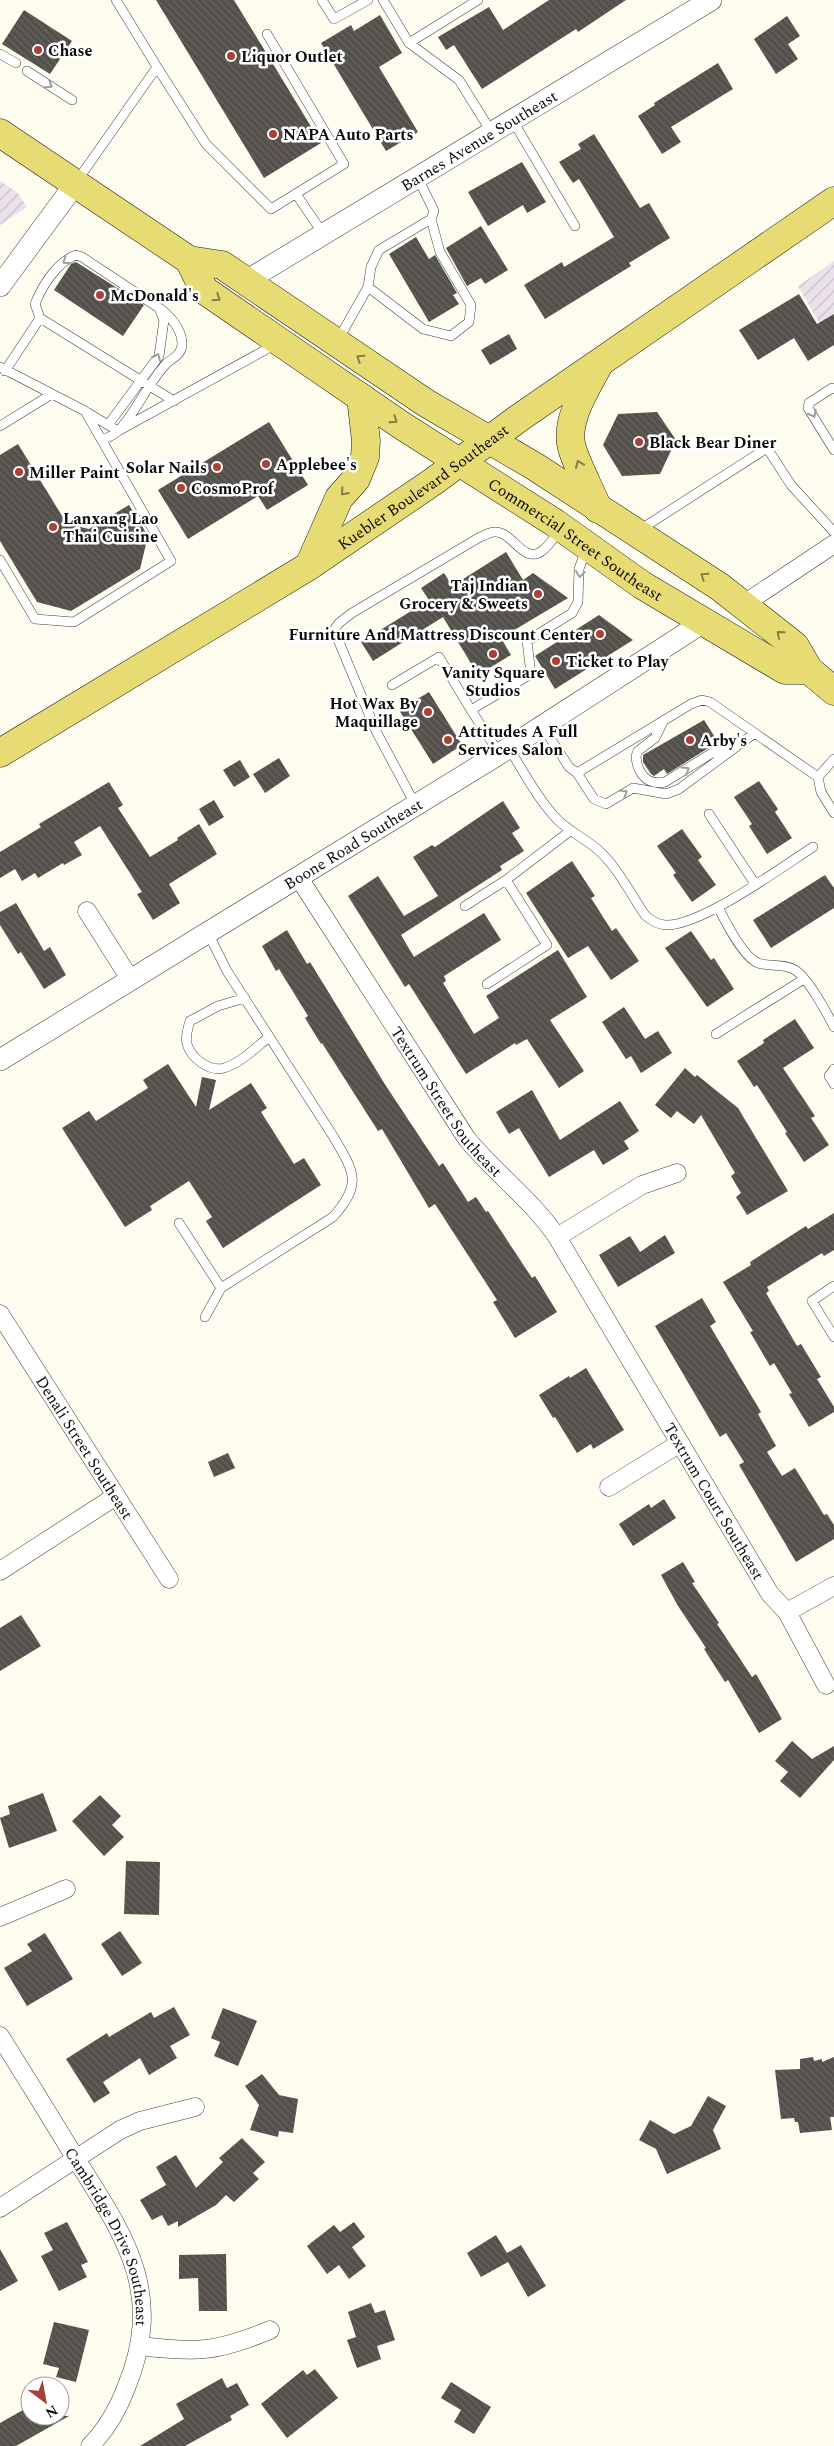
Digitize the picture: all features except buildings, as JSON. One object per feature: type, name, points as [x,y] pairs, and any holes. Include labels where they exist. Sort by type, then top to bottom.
[{"type":"main road","name":"Commercial Street Southeast","points":[[0,133],[188,260],[222,265],[426,403],[490,440],[636,532],[744,604],[795,646],[808,670],[834,691]]},
{"type":"main road","name":"Kuebler Boulevard Southeast","points":[[0,753],[309,566],[834,201]]},
{"type":"main road","name":"Commercial Street Southeast","points":[[188,260],[204,290],[361,397],[562,528],[642,585],[702,623],[784,670],[808,670]]},
{"type":"main road","points":[[598,509],[572,447],[571,429],[578,408],[600,362]]},
{"type":"main road","points":[[309,566],[339,498],[356,479],[365,457],[366,441],[361,397]]},
{"type":"street","name":"Barnes Avenue Southeast","points":[[246,281],[711,0]]},
{"type":"street","points":[[0,286],[76,184]]},
{"type":"street","points":[[744,604],[834,544]]},
{"type":"street","name":"Boone Road Southeast","points":[[0,1060],[543,727],[702,623]]},
{"type":"street","name":"Textrum Street Southeast","points":[[299,878],[467,1139],[483,1158],[529,1200],[557,1238],[603,1315]]},
{"type":"street","points":[[88,911],[130,979]]},
{"type":"street","points":[[557,1238],[642,1185],[677,1173]]},
{"type":"street","name":"Denali Street Southeast","points":[[0,1314],[169,1579]]},
{"type":"street","name":"Textrum Court Southeast","points":[[603,1315],[770,1594],[787,1612],[826,1685]]},
{"type":"street","points":[[608,1487],[680,1443]]},
{"type":"street","points":[[0,1570],[116,1496]]},
{"type":"street","points":[[787,1612],[834,1586]]},
{"type":"street","points":[[0,1917],[66,1889]]},
{"type":"street","name":"Cambridge Drive Southeast","points":[[0,2036],[120,2230],[130,2253],[139,2286],[142,2306],[140,2346],[122,2399],[110,2421],[90,2446]]},
{"type":"street","points":[[0,2208],[120,2130],[140,2121],[195,2107]]},
{"type":"street","points":[[140,2346],[182,2351],[207,2350],[235,2344],[270,2330]]},
{"type":"lane","points":[[116,0],[206,144],[271,209],[344,164],[267,34]]},
{"type":"lane","points":[[322,0],[334,19],[368,0]]},
{"type":"lane","points":[[383,0],[409,42],[459,80],[492,133]]},
{"type":"lane","points":[[409,42],[478,0]]},
{"type":"lane","points":[[0,54],[16,63]]},
{"type":"lane","points":[[76,184],[157,67]]},
{"type":"lane","points":[[27,71],[72,100]]},
{"type":"lane","points":[[513,121],[575,226]]},
{"type":"lane","points":[[368,287],[423,329],[450,336],[469,322],[471,305],[440,252],[431,219],[434,211],[418,178]]},
{"type":"lane","points":[[296,194],[324,235]]},
{"type":"lane","points":[[336,342],[368,287],[371,267],[379,250],[431,219]]},
{"type":"lane","points":[[118,431],[150,386],[166,364],[180,352],[182,345],[178,327],[172,318],[160,308],[82,257],[76,255],[60,264],[39,295],[35,304],[40,318],[141,380],[150,386],[174,401]]},
{"type":"lane","points":[[108,425],[159,356],[164,320],[160,308]]},
{"type":"lane","points":[[40,318],[3,369],[85,411],[118,431]]},
{"type":"lane","points":[[103,440],[280,342]]},
{"type":"lane","points":[[834,390],[832,388],[809,403],[808,408],[834,450]]},
{"type":"lane","points":[[0,426],[52,394]]},
{"type":"lane","points":[[0,560],[35,618],[74,622],[172,561],[85,411]]},
{"type":"lane","points":[[636,532],[767,448],[791,485],[834,532]]},
{"type":"lane","points":[[416,806],[376,731],[334,630],[339,623],[352,613],[480,537],[499,532],[525,551],[537,554],[543,550],[562,528]]},
{"type":"lane","points":[[472,710],[531,674],[527,641],[572,612],[578,602],[579,569],[587,546]]},
{"type":"lane","points":[[392,685],[439,657],[472,710],[555,818],[570,831],[597,849],[607,859],[644,915],[653,922],[664,925],[676,923],[718,907],[813,847]]},
{"type":"lane","points":[[577,773],[691,704],[702,700],[710,702],[818,777],[820,792],[834,813]]},
{"type":"lane","points":[[664,720],[655,738],[638,750],[636,756],[640,771],[649,782],[657,784],[665,782],[712,753],[734,749]]},
{"type":"lane","points":[[543,727],[569,767],[577,773],[594,799],[606,804],[632,788],[666,794],[679,789],[755,733]]},
{"type":"lane","points":[[818,777],[834,759]]},
{"type":"lane","points":[[709,814],[755,884]]},
{"type":"lane","points":[[465,906],[506,880],[570,831]]},
{"type":"lane","points":[[487,984],[547,945],[506,880]]},
{"type":"lane","points":[[718,907],[726,924],[750,958],[757,963],[795,970],[804,979],[834,1027]]},
{"type":"lane","points":[[205,1318],[221,1288],[333,1217],[346,1202],[352,1187],[353,1177],[348,1163],[245,998],[208,932]]},
{"type":"lane","points":[[716,1034],[804,979]]},
{"type":"lane","points":[[245,998],[218,1006],[190,1021],[187,1031],[187,1044],[194,1056],[205,1066],[222,1069],[237,1062],[269,1037]]},
{"type":"lane","points":[[834,1069],[829,1076],[834,1084]]},
{"type":"lane","points":[[179,1223],[221,1288]]},
{"type":"lane","points":[[834,1286],[812,1301],[834,1337]]},
{"type":"shaded area","points":[[0,181],[17,192],[27,207],[0,225]]},
{"type":"shaded area","points":[[834,261],[834,348],[798,286]]},
{"type":"place","name":"Chase","points":[[38,50]]},
{"type":"place","name":"Liquor Outlet","points":[[231,56]]},
{"type":"place","name":"NAPA Auto Parts","points":[[273,134]]},
{"type":"place","name":"McDonald's","points":[[100,295]]},
{"type":"place","name":"Black Bear Diner","points":[[639,442]]},
{"type":"place","name":"Applebee's","points":[[266,464]]},
{"type":"place","name":"Solar Nails","points":[[217,467]]},
{"type":"place","name":"Miller Paint","points":[[19,472]]},
{"type":"place","name":"CosmoProf","points":[[181,488]]},
{"type":"place","name":"Lanxang Lao Thai Cuisine","points":[[53,527]]},
{"type":"place","name":"Taj Indian Grocery & Sweets","points":[[538,594]]},
{"type":"place","name":"Furniture And Mattress Discount Center","points":[[600,634]]},
{"type":"place","name":"Vanity Square Studios","points":[[493,654]]},
{"type":"place","name":"Ticket to Play","points":[[556,661]]},
{"type":"place","name":"Hot Wax By Maquillage","points":[[428,712]]},
{"type":"place","name":"Attitudes A Full Services Salon","points":[[448,740]]},
{"type":"place","name":"Arby's","points":[[690,740]]}]
